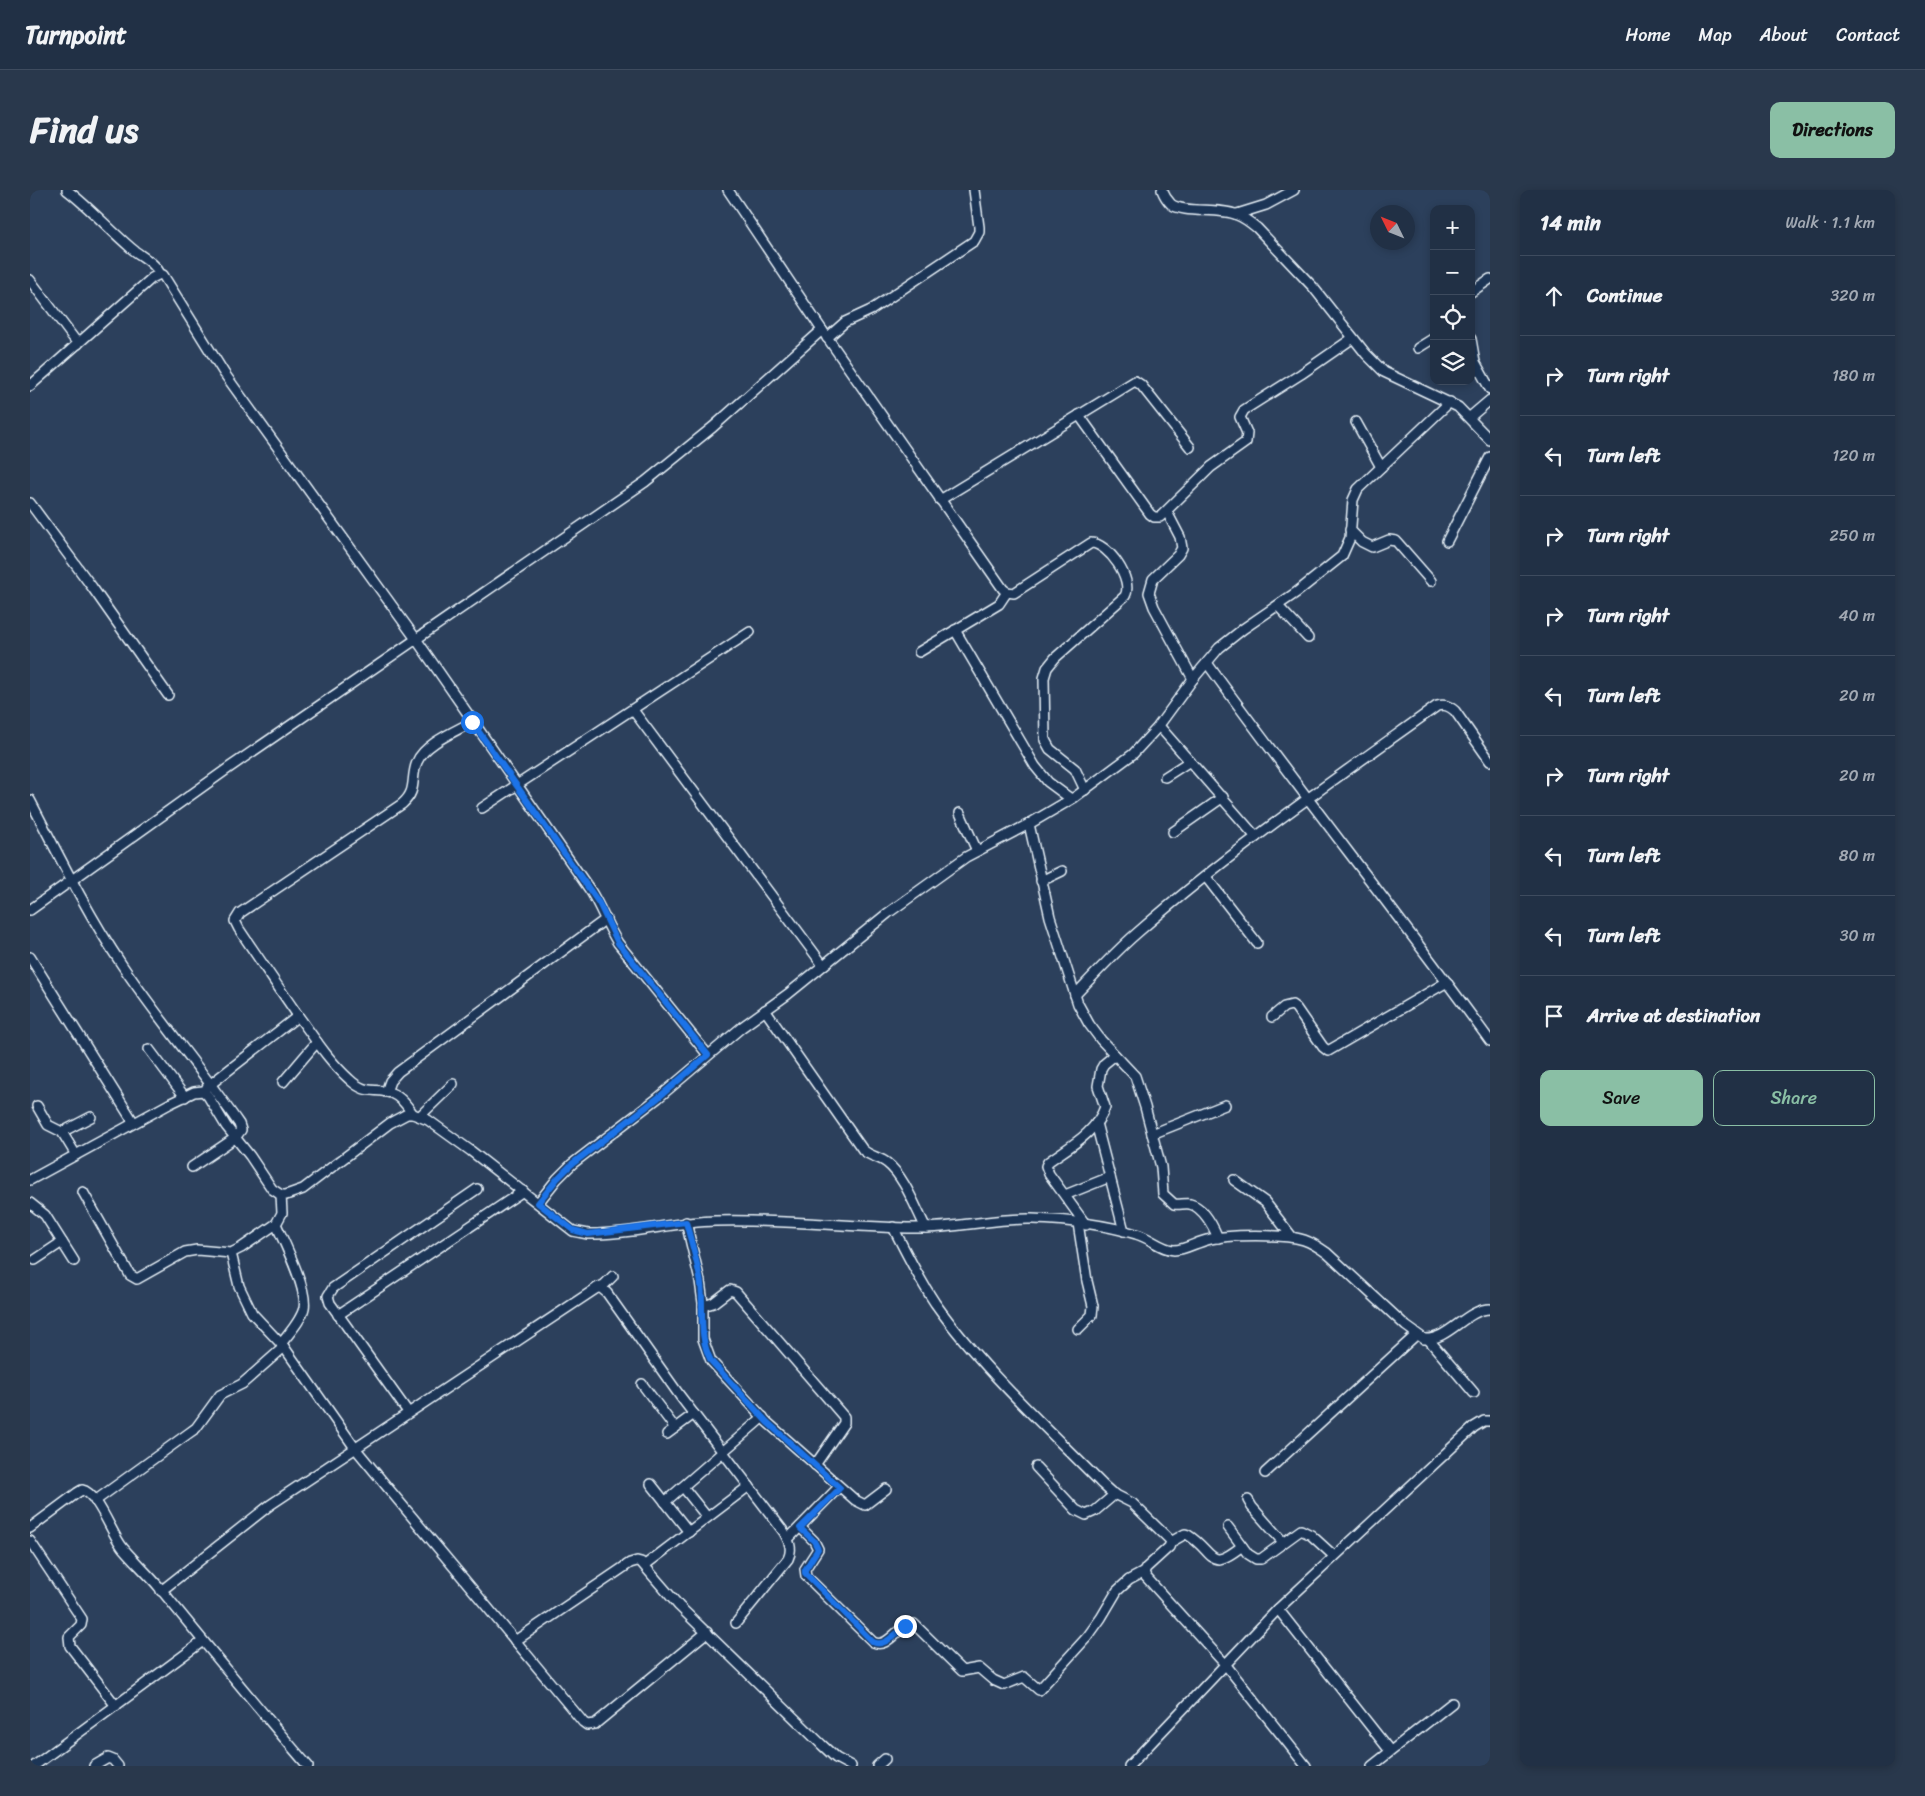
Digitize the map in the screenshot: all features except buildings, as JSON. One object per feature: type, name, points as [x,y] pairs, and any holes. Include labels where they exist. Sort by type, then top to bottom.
[{"type":"street","points":[[67,190],[92,210],[132,248],[153,264],[160,274],[165,277],[224,373],[416,639],[594,897],[618,943],[708,1055]]},
{"type":"street","points":[[728,190],[824,334],[998,584],[1007,592],[1014,593],[1091,543],[1096,543],[1104,548],[1127,580],[1128,586],[1125,596],[1055,658],[1045,673],[1045,740],[1050,749],[1075,768],[1085,790]]},
{"type":"street","points":[[30,910],[230,767],[558,544],[645,482],[824,334],[871,310],[974,241],[979,232],[979,227],[974,190]]},
{"type":"street","points":[[1162,190],[1170,203],[1179,208],[1237,214],[1257,228],[1300,273],[1366,354],[1384,372],[1450,402],[1470,418],[1490,440]]},
{"type":"street","points":[[1237,214],[1266,205],[1294,190]]},
{"type":"street","points":[[30,386],[152,278],[160,274]]},
{"type":"street","points":[[1475,289],[1490,279]]},
{"type":"street","points":[[30,280],[78,344]]},
{"type":"street","points":[[1079,415],[1150,514],[1158,518],[1167,512],[1211,467],[1246,442],[1247,432],[1240,417],[1244,410],[1353,338]]},
{"type":"street","points":[[1418,348],[1431,340]]},
{"type":"street","points":[[1471,340],[1475,362],[1490,389]]},
{"type":"street","points":[[940,500],[1136,381],[1190,447]]},
{"type":"street","points":[[1470,418],[1490,400]]},
{"type":"street","points":[[538,1203],[568,1169],[658,1098],[708,1055],[888,913],[977,851],[1029,824],[1085,790],[1133,754],[1159,726],[1192,679],[1220,648],[1237,633],[1278,606],[1337,561],[1347,547],[1351,510],[1355,494],[1364,482],[1450,402]]},
{"type":"street","points":[[1356,422],[1380,467]]},
{"type":"street","points":[[1447,541],[1490,457]]},
{"type":"street","points":[[30,503],[168,695]]},
{"type":"street","points":[[1167,512],[1180,537],[1182,548],[1178,556],[1153,579],[1149,592],[1154,607],[1192,679]]},
{"type":"street","points":[[1350,530],[1362,542],[1372,547],[1390,540],[1396,541],[1431,581]]},
{"type":"street","points":[[919,652],[999,604],[1007,592]]},
{"type":"street","points":[[1278,606],[1308,638]]},
{"type":"street","points":[[956,630],[1035,766],[1048,782],[1071,799]]},
{"type":"street","points":[[482,808],[750,632]]},
{"type":"street","points":[[1207,663],[1490,1041]]},
{"type":"street","points":[[1075,995],[1136,933],[1256,837],[1307,798],[1437,706],[1443,704],[1450,706],[1462,719],[1490,761]]},
{"type":"street","points":[[633,710],[823,966]]},
{"type":"street","points":[[472,722],[432,745],[421,755],[416,764],[412,792],[402,804],[236,917],[235,920],[239,930],[298,1016],[338,1069],[359,1087],[366,1090],[386,1092],[398,1097],[417,1115],[523,1190],[573,1230],[588,1234],[716,1220],[783,1221],[926,1228],[1023,1219],[1082,1224],[1124,1231],[1140,1235],[1175,1250],[1218,1238],[1292,1237],[1306,1240],[1327,1253],[1416,1334],[1424,1339],[1435,1338],[1478,1312],[1490,1309]]},
{"type":"street","points":[[1159,726],[1256,837]]},
{"type":"street","points":[[1165,777],[1190,761]]},
{"type":"street","points":[[1173,832],[1223,797]]},
{"type":"street","points":[[30,800],[72,880],[122,965],[169,1030],[211,1083],[239,1124],[240,1130],[234,1138],[192,1168]]},
{"type":"street","points":[[960,813],[977,851]]},
{"type":"street","points":[[1029,824],[1050,917],[1075,995],[1089,1024],[1135,1076],[1161,1167],[1162,1190],[1165,1198],[1174,1204],[1189,1204],[1197,1208],[1210,1222],[1218,1238]]},
{"type":"street","points":[[1041,881],[1062,871]]},
{"type":"street","points":[[1206,877],[1257,943]]},
{"type":"street","points":[[386,1092],[390,1082],[398,1072],[606,919]]},
{"type":"street","points":[[30,957],[134,1123]]},
{"type":"street","points":[[1272,1017],[1288,1005],[1296,1008],[1323,1047],[1328,1051],[1447,982]]},
{"type":"street","points":[[765,1010],[863,1150],[870,1156],[887,1163],[895,1171],[926,1228]]},
{"type":"street","points":[[30,1180],[134,1123],[185,1097],[203,1091],[298,1016]]},
{"type":"street","points":[[283,1082],[317,1042]]},
{"type":"street","points":[[149,1049],[185,1097]]},
{"type":"street","points":[[1078,1329],[1092,1315],[1093,1306],[1087,1281],[1082,1224],[1065,1195],[1046,1169],[1046,1163],[1085,1136],[1096,1123],[1105,1107],[1098,1086],[1101,1069],[1115,1055]]},
{"type":"street","points":[[203,1091],[234,1138],[250,1156],[267,1184],[281,1195],[293,1194],[303,1189],[390,1123],[407,1114],[417,1115],[453,1084]]},
{"type":"street","points":[[1152,1134],[1225,1105]]},
{"type":"street","points":[[37,1106],[48,1125],[62,1132],[76,1155]]},
{"type":"street","points":[[62,1132],[92,1117]]},
{"type":"street","points":[[1096,1123],[1124,1231]]},
{"type":"street","points":[[1065,1195],[1110,1177]]},
{"type":"street","points":[[1234,1180],[1265,1202],[1292,1237]]},
{"type":"street","points":[[408,1412],[338,1315],[328,1299],[329,1293],[477,1189]]},
{"type":"street","points":[[338,1315],[523,1190]]},
{"type":"street","points":[[83,1192],[134,1279],[185,1252],[197,1250],[230,1253],[241,1248],[276,1224],[282,1213],[281,1195]]},
{"type":"street","points":[[30,1203],[45,1215],[74,1261]]},
{"type":"street","points":[[686,1222],[700,1281],[703,1306],[703,1339],[711,1361],[763,1417],[855,1500],[865,1506],[886,1489]]},
{"type":"street","points":[[96,1501],[196,1428],[220,1395],[242,1384],[283,1346],[300,1316],[304,1303],[297,1275],[276,1224]]},
{"type":"street","points":[[893,1227],[921,1281],[956,1331],[1102,1484],[1132,1503],[1171,1542]]},
{"type":"street","points":[[35,1260],[62,1242]]},
{"type":"street","points":[[230,1253],[238,1286],[247,1305],[262,1325],[283,1346],[355,1448],[583,1722],[591,1725],[606,1716],[707,1632]]},
{"type":"street","points":[[162,1591],[246,1523],[408,1412],[604,1285],[613,1276]]},
{"type":"street","points":[[597,1288],[601,1288],[607,1293],[694,1414],[788,1539],[791,1553],[788,1559],[736,1623]]},
{"type":"street","points":[[703,1306],[713,1303],[730,1290],[736,1292],[844,1417],[844,1423],[815,1465]]},
{"type":"street","points":[[1265,1473],[1416,1334]]},
{"type":"street","points":[[1429,1340],[1474,1393]]},
{"type":"street","points":[[642,1384],[671,1431],[694,1414]]},
{"type":"street","points":[[665,1502],[763,1417]]},
{"type":"street","points":[[1129,1766],[1278,1608],[1474,1427],[1484,1421],[1490,1421]]},
{"type":"street","points":[[1036,1467],[1076,1510],[1086,1515],[1095,1511],[1115,1494]]},
{"type":"street","points":[[651,1484],[689,1532]]},
{"type":"street","points":[[645,1565],[748,1486]]},
{"type":"street","points":[[684,1487],[707,1518]]},
{"type":"street","points":[[788,1539],[840,1488]]},
{"type":"street","points":[[30,1528],[82,1490],[87,1491],[96,1501],[120,1545],[162,1591],[308,1766]]},
{"type":"street","points":[[1248,1500],[1283,1542]]},
{"type":"street","points":[[1228,1527],[1252,1557],[1259,1560],[1298,1530],[1304,1530],[1334,1556]]},
{"type":"street","points":[[800,1528],[814,1541],[818,1549],[805,1570],[806,1576],[873,1642],[883,1644],[905,1626],[912,1624],[917,1626],[962,1671],[966,1672],[979,1668],[993,1680],[1004,1685],[1024,1677],[1039,1690],[1088,1636],[1102,1618],[1117,1591],[1129,1580],[1144,1572],[1148,1566],[1169,1548],[1171,1542],[1188,1534],[1219,1560],[1226,1558],[1242,1546]]},
{"type":"street","points":[[30,1542],[82,1619],[81,1625],[69,1637],[70,1646],[116,1706]]},
{"type":"street","points":[[516,1641],[630,1563],[637,1561],[645,1565],[679,1606],[822,1745],[836,1758],[851,1766]]},
{"type":"street","points":[[1144,1572],[1146,1577],[1225,1664],[1306,1766]]},
{"type":"street","points":[[1278,1608],[1390,1751]]},
{"type":"street","points":[[34,1766],[203,1641]]},
{"type":"street","points":[[1372,1766],[1452,1703]]},
{"type":"street","points":[[94,1766],[108,1758],[113,1760],[118,1766]]},
{"type":"street","points":[[877,1766],[885,1759]]},
{"type":"route","points":[[472,722],[599,903],[608,926],[618,943],[708,1055],[658,1098],[572,1164],[538,1203],[579,1233],[598,1234],[686,1222],[700,1281],[703,1303],[703,1339],[711,1361],[767,1422],[840,1488],[800,1528],[814,1541],[818,1549],[807,1565],[805,1570],[806,1576],[873,1642],[883,1644],[905,1626]]}]
